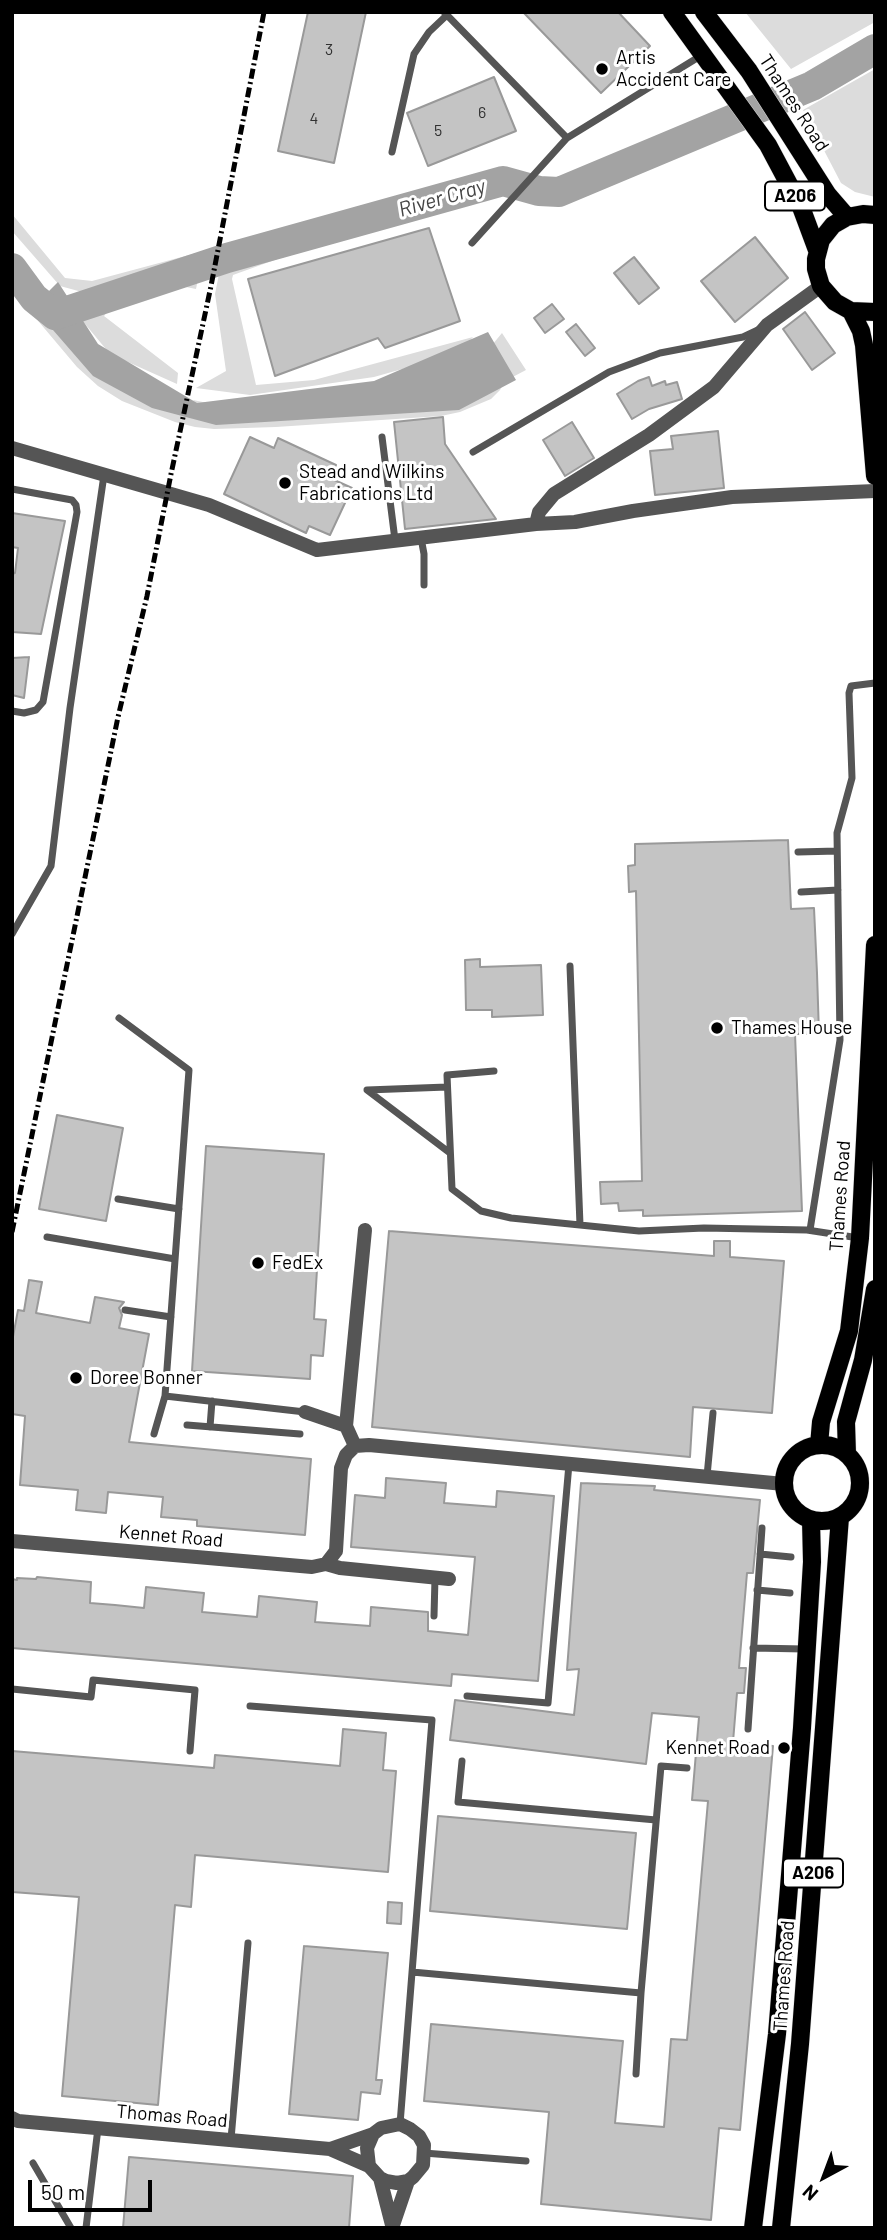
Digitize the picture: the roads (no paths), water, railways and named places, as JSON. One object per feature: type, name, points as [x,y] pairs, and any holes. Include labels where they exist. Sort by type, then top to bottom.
[{"type":"main road","name":"A206","points":[[672,12],[768,145],[801,207],[817,250]]},
{"type":"main road","name":"Thames Road","points":[[704,12],[749,71],[828,195],[847,217]]},
{"type":"main road","points":[[875,215],[847,217],[833,225],[817,250],[816,269],[821,286],[835,302],[851,311],[875,312]]},
{"type":"main road","points":[[851,311],[864,345],[875,476]]},
{"type":"main road","name":"Thames Road","points":[[819,1445],[821,1422],[849,1331],[860,1238],[875,945]]},
{"type":"main road","points":[[847,1454],[846,1422],[863,1360],[875,1289]]},
{"type":"main road","points":[[819,1445],[833,1447],[847,1454],[856,1465],[859,1475],[860,1488],[852,1507],[840,1517],[827,1521],[811,1520],[799,1514],[789,1503],[784,1491],[784,1474],[790,1462],[802,1450],[819,1445]]},
{"type":"main road","name":"Thames Road","points":[[781,2228],[800,2044],[840,1517]]},
{"type":"main road","name":"Thames Road","points":[[753,2228],[777,2034],[802,1728],[812,1562],[811,1520]]},
{"type":"street","points":[[536,524],[539,512],[554,494],[649,435],[714,387],[767,325],[821,286]]},
{"type":"street","points":[[12,448],[209,505],[317,550],[536,524],[575,522],[732,497],[875,491]]},
{"type":"street","points":[[355,1446],[346,1426],[365,1230]]},
{"type":"street","points":[[305,1412],[346,1426]]},
{"type":"street","points":[[326,1564],[335,1552],[341,1468],[346,1455],[355,1446],[784,1484]]},
{"type":"street","name":"Kennet Road","points":[[12,1541],[312,1567],[326,1564],[340,1568],[442,1578]]},
{"type":"street","name":"Thomas Road","points":[[12,2118],[18,2121],[330,2149],[369,2166],[380,2178],[392,2227]]},
{"type":"street","points":[[400,2124],[419,2136],[424,2145],[424,2153]]},
{"type":"street","name":"Thomas Road","points":[[330,2149],[373,2134],[381,2128],[400,2124]]},
{"type":"street","points":[[369,2166],[367,2148],[373,2134]]},
{"type":"street","name":"Thomas Road","points":[[392,2227],[408,2181],[423,2165],[424,2153]]},
{"type":"street","points":[[380,2178],[397,2183],[408,2181]]},
{"type":"lane","points":[[392,152],[414,54],[445,13],[567,138]]},
{"type":"lane","points":[[471,243],[567,138],[702,55]]},
{"type":"lane","points":[[473,452],[609,372],[660,354],[744,337],[767,325]]},
{"type":"lane","points":[[382,437],[395,540]]},
{"type":"lane","points":[[12,934],[51,866],[70,708],[104,475]]},
{"type":"lane","points":[[12,489],[72,500],[77,512],[43,702],[36,710],[24,713],[12,711]]},
{"type":"lane","points":[[421,538],[425,554],[425,585]]},
{"type":"lane","points":[[810,1230],[840,1040],[837,833],[852,778],[849,693],[851,686],[875,683]]},
{"type":"lane","points":[[798,852],[837,851]]},
{"type":"lane","points":[[801,892],[838,890]]},
{"type":"lane","points":[[570,966],[580,1225]]},
{"type":"lane","points":[[119,1018],[189,1070],[165,1396],[154,1434]]},
{"type":"lane","points":[[494,1071],[447,1075],[452,1189],[481,1211],[511,1218],[639,1231],[704,1228],[810,1230],[860,1238]]},
{"type":"lane","points":[[447,1087],[367,1090],[450,1153]]},
{"type":"lane","points":[[118,1199],[179,1209]]},
{"type":"lane","points":[[47,1237],[175,1259]]},
{"type":"lane","points":[[125,1310],[170,1317]]},
{"type":"lane","points":[[165,1396],[305,1412]]},
{"type":"lane","points":[[210,1427],[212,1401]]},
{"type":"lane","points":[[706,1477],[713,1413]]},
{"type":"lane","points":[[187,1425],[300,1434]]},
{"type":"lane","points":[[467,1696],[548,1703],[569,1464]]},
{"type":"lane","points":[[748,1729],[762,1528]]},
{"type":"lane","points":[[760,1554],[790,1557]]},
{"type":"lane","points":[[434,1616],[442,1578]]},
{"type":"lane","points":[[757,1590],[790,1593]]},
{"type":"lane","points":[[753,1648],[805,1649]]},
{"type":"lane","points":[[12,1689],[91,1697],[93,1680],[195,1690],[190,1751]]},
{"type":"lane","points":[[250,1706],[432,1720],[400,2124]]},
{"type":"lane","points":[[462,1761],[458,1802],[656,1820]]},
{"type":"lane","points":[[636,2074],[660,1766],[687,1768]]},
{"type":"lane","points":[[231,2140],[248,1943]]},
{"type":"lane","points":[[412,1972],[641,1993]]},
{"type":"lane","points":[[86,2228],[98,2128]]},
{"type":"lane","points":[[424,2153],[526,2161]]},
{"type":"lane","points":[[33,2163],[71,2228]]},
{"type":"waterway","name":"River Cray","points":[[12,268],[34,298],[55,315],[227,258],[503,181],[539,191],[559,192],[812,86],[875,49]]},
{"type":"railway","points":[[12,1232],[118,717],[147,596],[264,12]]},
{"type":"place","name":"Artis Accident Care","points":[[602,69]]},
{"type":"place","name":"Stead and Wilkins Fabrications Ltd","points":[[285,483]]},
{"type":"place","name":"Thames House","points":[[717,1028]]},
{"type":"place","name":"FedEx","points":[[258,1263]]},
{"type":"place","name":"Doree Bonner","points":[[76,1378]]},
{"type":"place","name":"Kennet Road","points":[[784,1748]]}]
